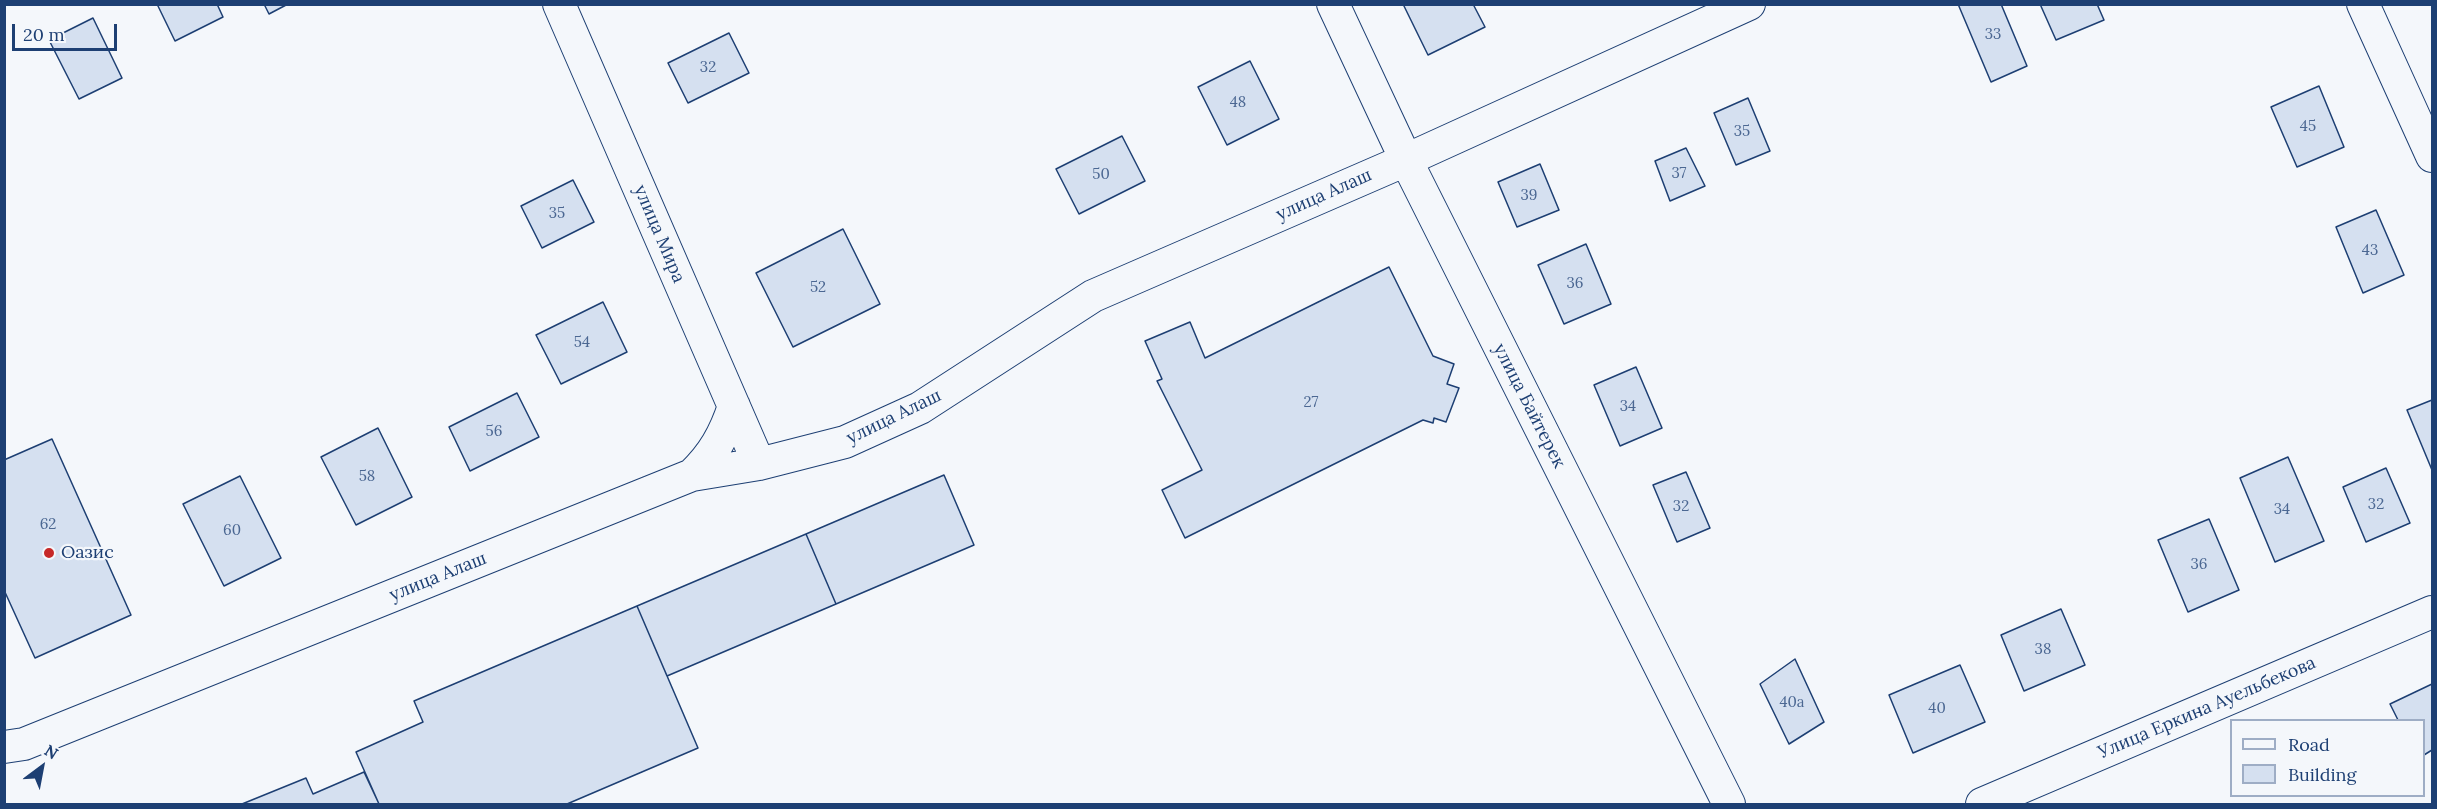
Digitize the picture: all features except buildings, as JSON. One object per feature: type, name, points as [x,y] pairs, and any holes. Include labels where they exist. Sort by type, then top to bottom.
[{"type":"street","name":"улица Мира","points":[[559,4],[759,465]]},
{"type":"street","name":"улица Байтерек","points":[[1333,4],[1406,160],[1729,804]]},
{"type":"street","name":"улица Алаш","points":[[4,747],[24,744],[692,475],[759,465],[845,442],[920,408],[1093,296],[1406,160],[1749,4]]},
{"type":"street","points":[[2363,4],[2433,156]]},
{"type":"street","points":[[692,475],[703,464],[722,437],[734,406]]},
{"type":"street","name":"Улица Еркина Ауельбекова","points":[[1982,804],[2433,612]]},
{"type":"place","name":"Оазис","points":[[49,553]]}]
